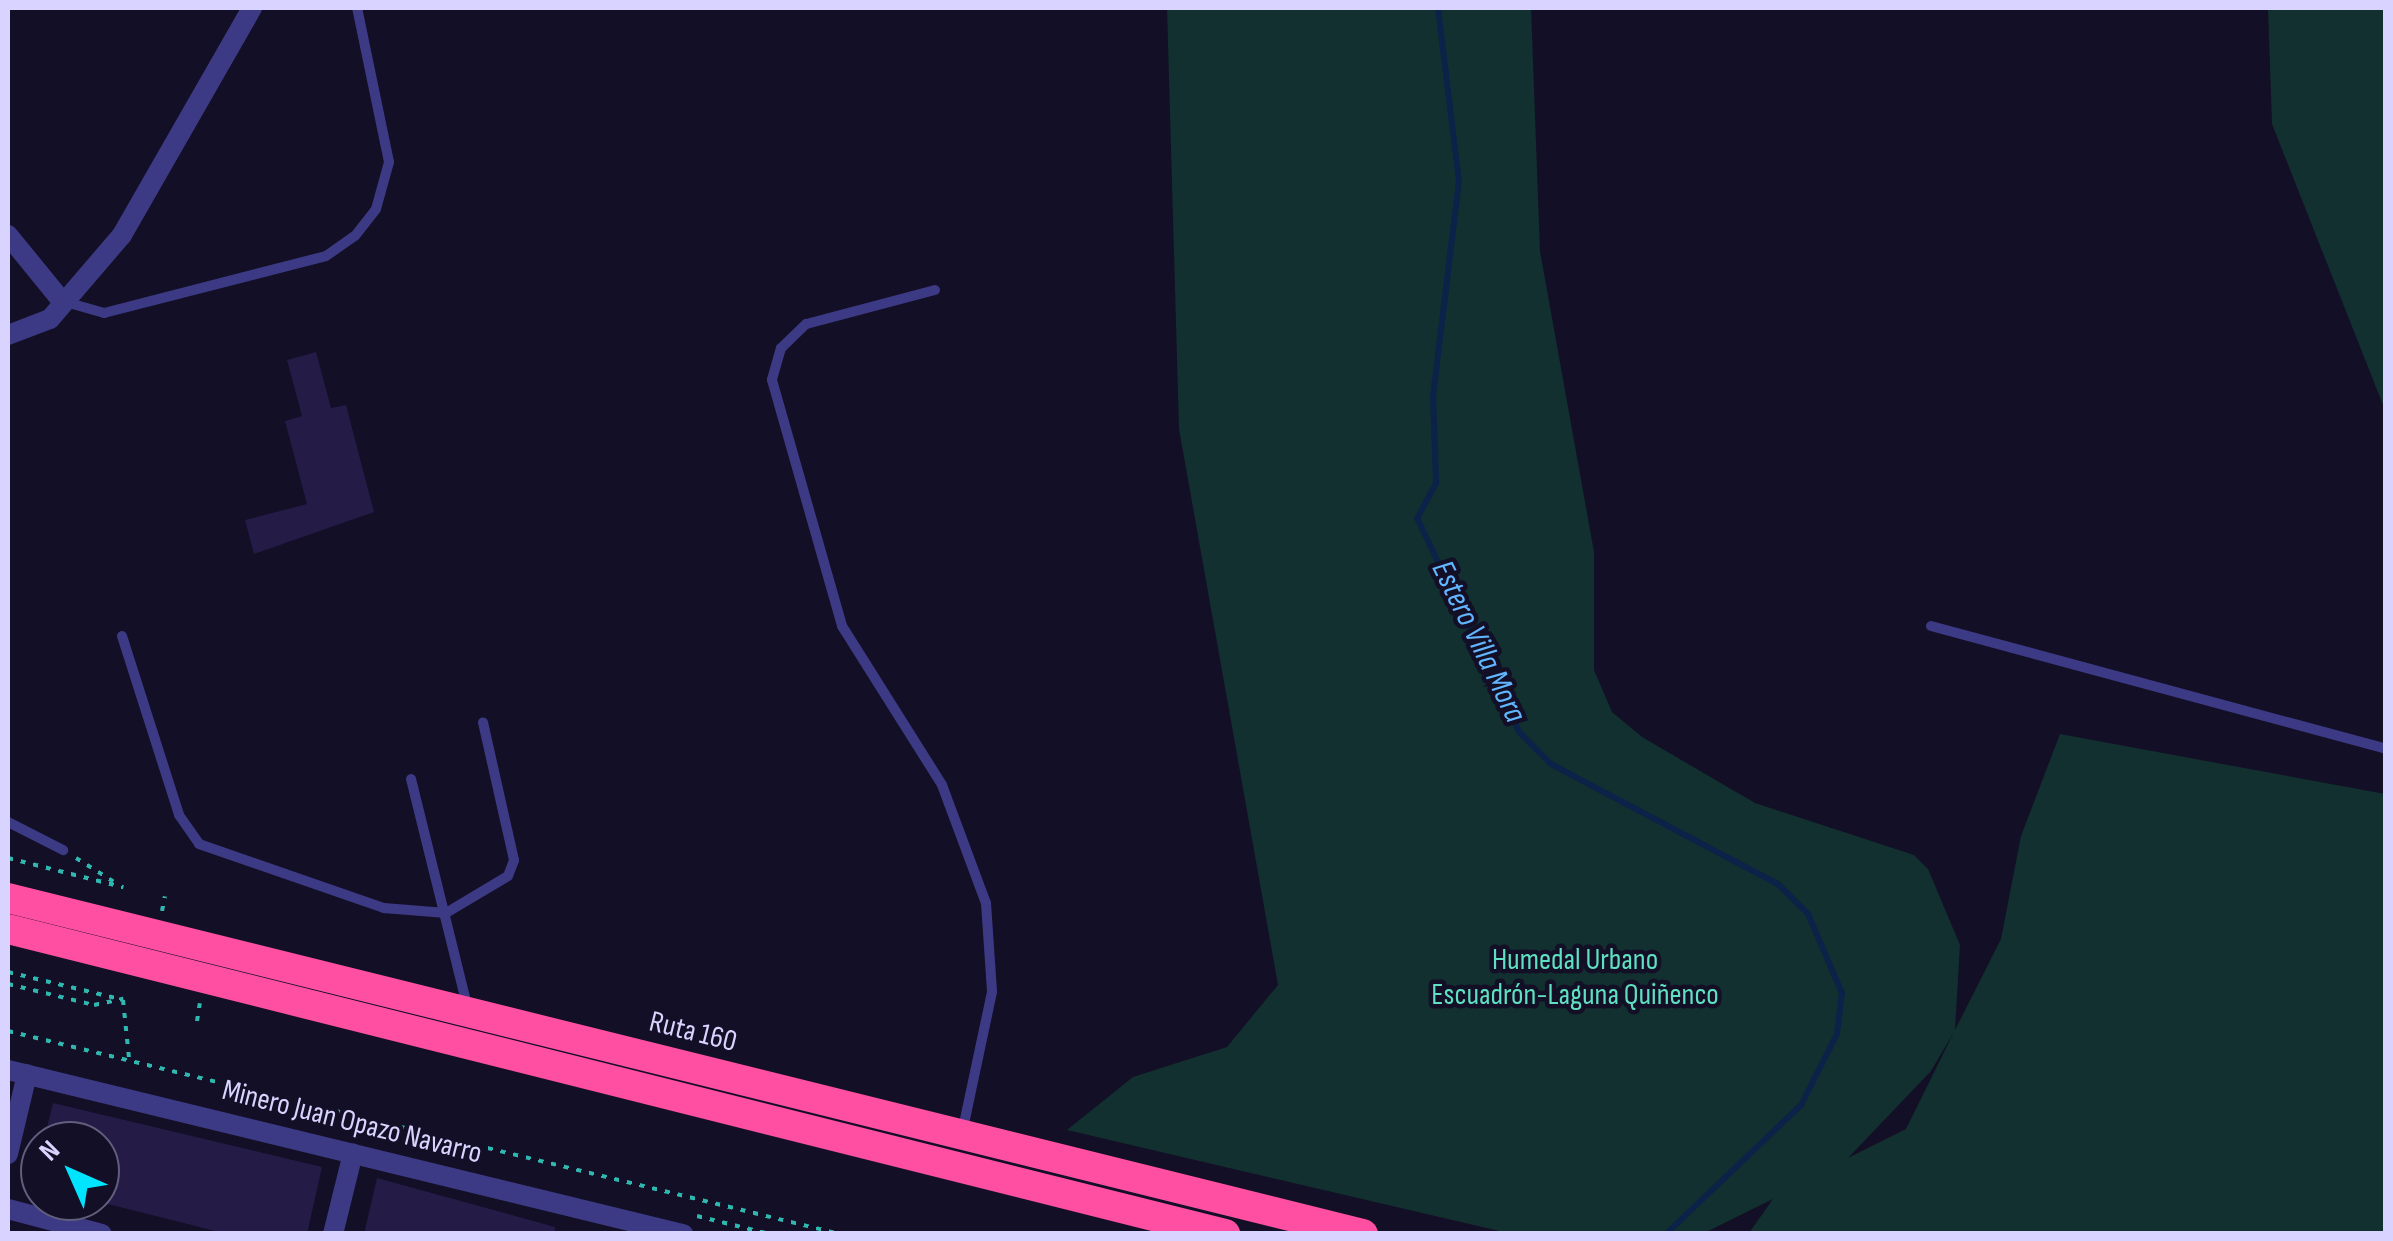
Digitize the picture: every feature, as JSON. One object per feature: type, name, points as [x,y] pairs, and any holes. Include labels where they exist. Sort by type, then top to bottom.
[{"type":"highway","name":"Ruta 160","points":[[8,898],[1363,1234]]},
{"type":"highway","points":[[8,930],[1225,1234]]},
{"type":"street","points":[[8,335],[50,319],[61,300],[122,235],[252,8]]},
{"type":"street","points":[[8,235],[61,300]]},
{"type":"street","points":[[8,1154],[17,1072]]},
{"type":"street","name":"Minero Juan Opazo Navarro","points":[[17,1072],[355,1143],[627,1227],[683,1234]]},
{"type":"street","points":[[333,1234],[355,1143]]},
{"type":"street","points":[[8,1209],[102,1234]]},
{"type":"lane","points":[[61,300],[104,313],[326,256],[354,236],[376,209],[389,162],[357,8]]},
{"type":"lane","points":[[934,290],[806,324],[781,348],[772,380],[842,626],[942,785],[986,902],[992,992],[962,1134]]},
{"type":"lane","points":[[1931,626],[2386,749]]},
{"type":"lane","points":[[122,636],[179,814],[198,844],[384,908],[446,913],[502,884],[514,860],[483,722]]},
{"type":"lane","points":[[410,778],[468,1012]]},
{"type":"lane","points":[[8,822],[62,850]]},
{"type":"path","points":[[8,858],[123,887],[62,850]]},
{"type":"path","points":[[8,972],[123,999]]},
{"type":"path","points":[[8,984],[94,1004],[123,999]]},
{"type":"path","points":[[123,999],[129,1058]]},
{"type":"path","points":[[8,1031],[840,1234]]},
{"type":"path","points":[[75,1065],[79,1049]]},
{"type":"path","points":[[355,1143],[361,1118]]},
{"type":"green space","name":"Humedal Urbano Escuadrón-Laguna Quiñenco","points":[[1167,8],[1531,8],[1540,251],[1594,552],[1594,670],[1612,712],[1642,737],[1755,803],[1914,855],[1928,869],[1960,945],[1955,1030],[2001,939],[2021,836],[2060,734],[2385,794],[2385,1233],[1749,1233],[1773,1199],[1704,1233],[1508,1233],[1067,1130],[1133,1077],[1227,1047],[1278,985],[1179,429]],"holes":[[[1954,1032],[1906,1129],[1848,1158],[1931,1071]]]},
{"type":"green space","points":[[2268,8],[2385,8],[2385,410],[2272,124]]},
{"type":"building","points":[[316,352],[331,408],[346,405],[374,512],[254,554],[245,520],[307,504],[285,421],[302,416],[287,360]]},
{"type":"building","points":[[53,1103],[322,1167],[307,1234],[227,1234],[120,1207],[120,1121],[49,1121]]},
{"type":"building","points":[[377,1178],[555,1227],[555,1234],[364,1234]]},
{"type":"waterway","name":"Estero Villa Mora","points":[[1438,8],[1459,181],[1433,395],[1436,483],[1417,518],[1519,732],[1551,764],[1778,884],[1808,914],[1842,993],[1837,1034],[1801,1105],[1666,1234]]}]
